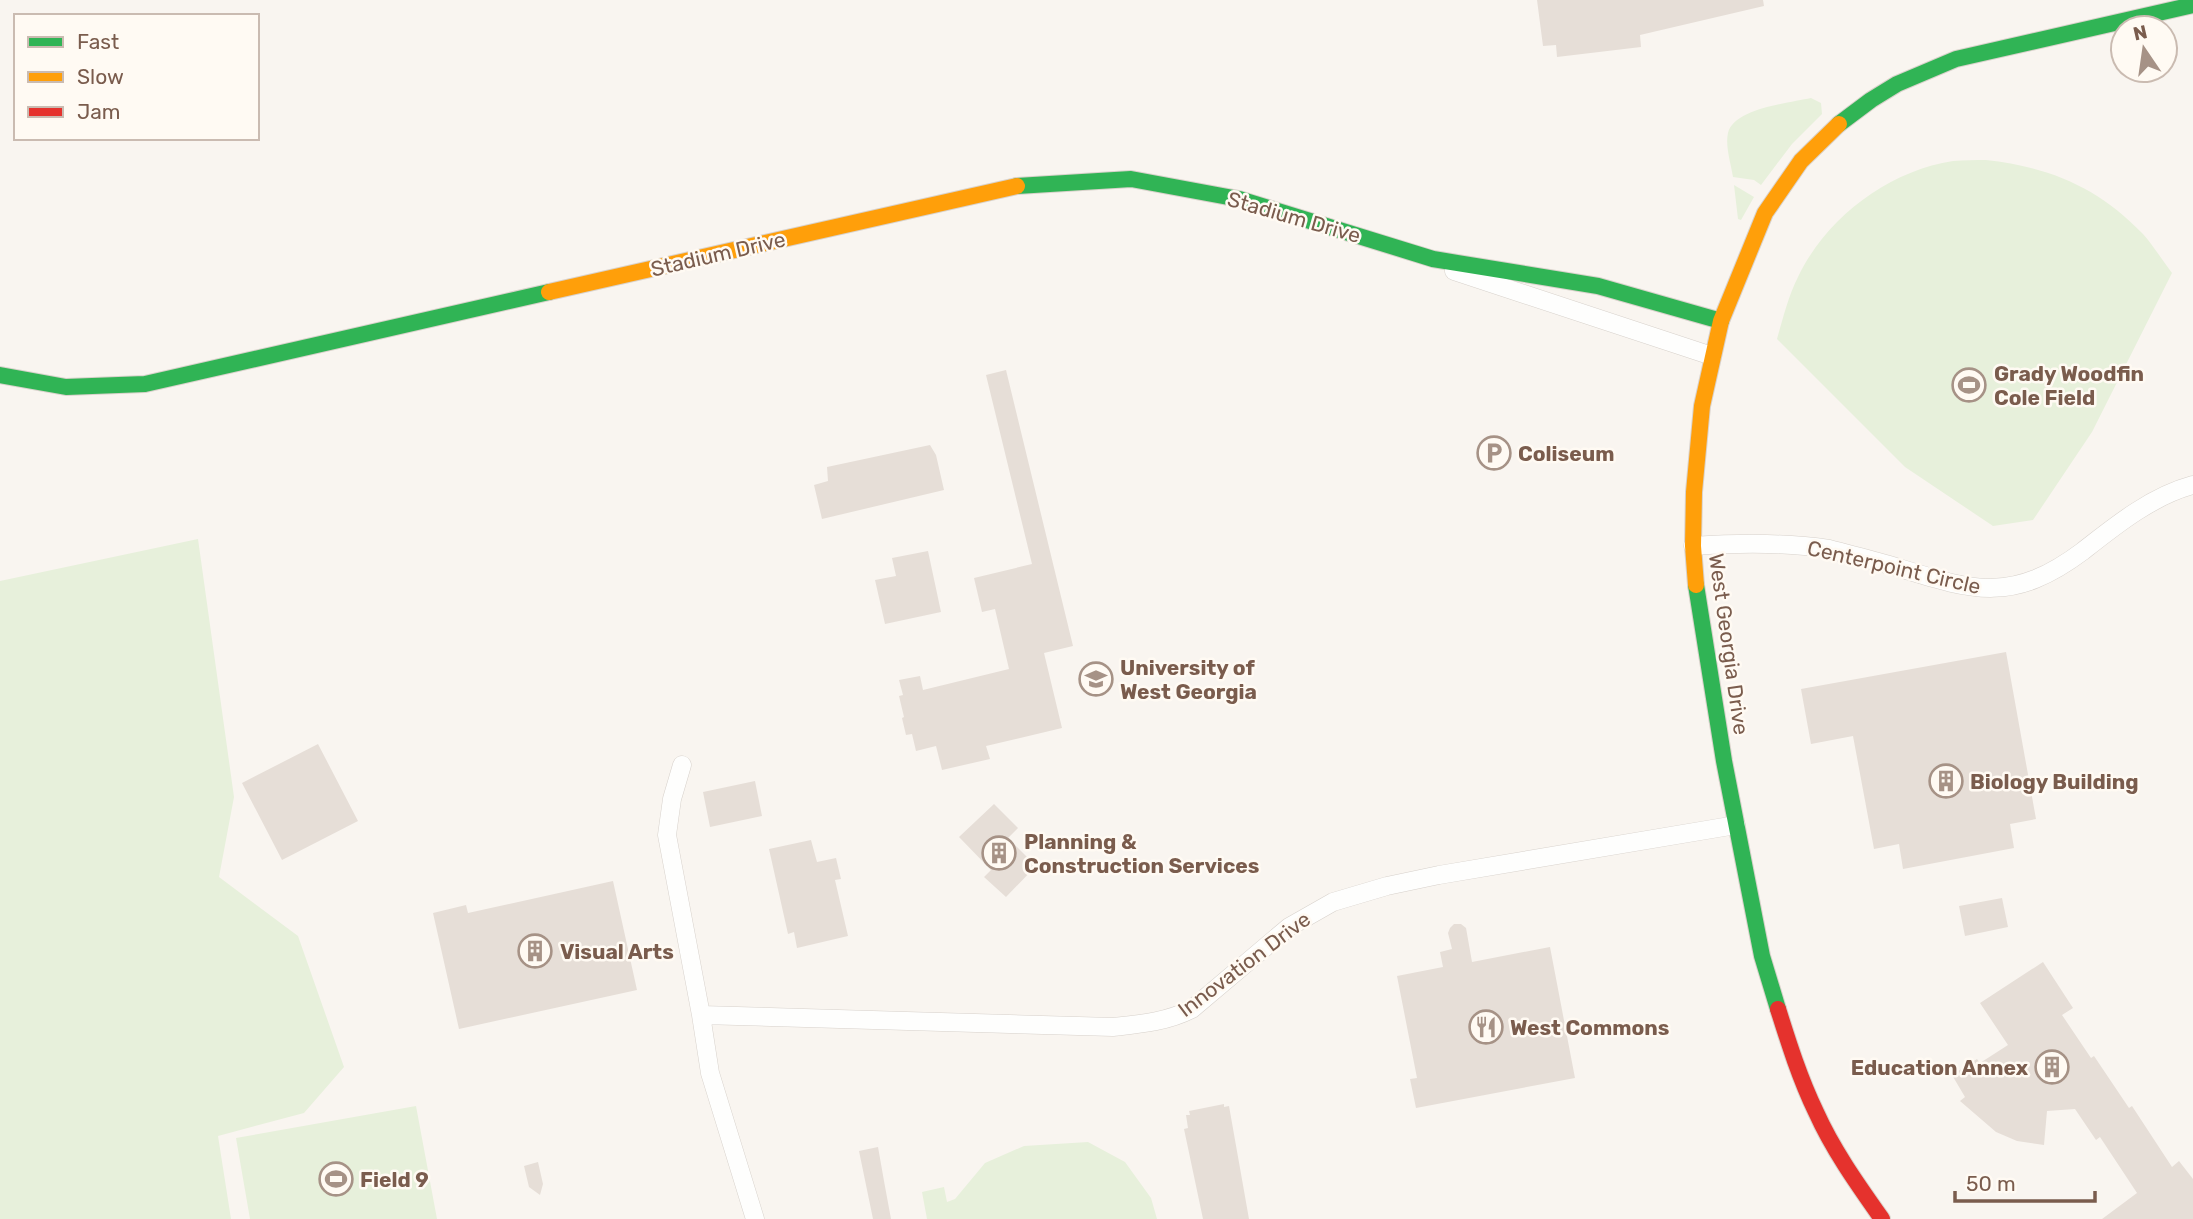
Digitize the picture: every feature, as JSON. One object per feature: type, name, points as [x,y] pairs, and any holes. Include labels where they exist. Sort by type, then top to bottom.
[{"type":"street","name":"West Georgia Drive","points":[[1882,1219],[1854,1179],[1816,1112],[1789,1045],[1762,956],[1736,825],[1699,606],[1693,546],[1694,492],[1702,405],[1712,356],[1721,321],[1773,199],[1809,151],[1855,109],[1938,64],[2193,5]]},
{"type":"street","name":"Stadium Drive","points":[[0,375],[66,387],[145,384],[1025,184],[1131,179],[1239,199],[1433,259],[1598,286],[1721,321]]},
{"type":"street","name":"Stadium Drive","points":[[1433,259],[1456,272],[1712,356]]},
{"type":"street","name":"Centerpoint Circle","points":[[1693,546],[1750,543],[1810,546],[1881,563],[1941,582],[1991,589],[2039,579],[2059,568],[2130,515],[2193,485]]},
{"type":"street","points":[[682,765],[672,799],[667,835],[710,1073],[755,1219]]},
{"type":"street","name":"Innovation Drive","points":[[701,1015],[1113,1027],[1150,1024],[1192,1009],[1289,927],[1351,895],[1439,875],[1736,825]]},
{"type":"green space","points":[[1811,98],[1821,103],[1822,114],[1792,144],[1761,185],[1754,180],[1733,177],[1727,144],[1732,125],[1751,112]]},
{"type":"green space","name":"Grady Woodfin Cole Field","points":[[1986,160],[2051,174],[2090,192],[2143,234],[2172,273],[2092,432],[2033,520],[1993,526],[1905,467],[1777,339],[1798,277],[1810,255],[1842,217],[1883,187],[1905,175],[1953,161]]},
{"type":"green space","points":[[1734,185],[1754,197],[1741,220],[1738,219]]},
{"type":"green space","points":[[198,539],[234,797],[219,877],[298,936],[344,1067],[304,1113],[218,1136],[231,1219],[0,1219],[0,581]]},
{"type":"green space","name":"Field 9","points":[[416,1106],[437,1219],[250,1219],[236,1138]]},
{"type":"green space","points":[[1088,1142],[1125,1162],[1151,1198],[1157,1219],[927,1219],[922,1192],[944,1187],[947,1202],[955,1199],[985,1163],[1024,1146]]},
{"type":"building","points":[[1537,0],[1763,0],[1764,6],[1640,35],[1641,47],[1557,57],[1556,45],[1543,46]]},
{"type":"building","points":[[1006,370],[1073,646],[1044,653],[1062,728],[986,746],[990,759],[942,770],[936,746],[916,751],[912,734],[906,735],[899,680],[920,676],[923,690],[1009,669],[995,609],[982,612],[974,578],[1032,564],[986,375]]},
{"type":"building","points":[[930,445],[936,455],[944,490],[822,519],[814,485],[828,481],[827,467]]},
{"type":"building","points":[[928,551],[941,612],[885,624],[875,580],[896,576],[892,558]]},
{"type":"building","name":"Biology Building","points":[[2006,652],[2036,819],[2010,824],[2014,848],[1903,869],[1899,844],[1874,849],[1853,736],[1811,744],[1801,689]]},
{"type":"building","points":[[318,744],[358,821],[282,860],[242,783]]},
{"type":"building","points":[[755,781],[762,816],[710,827],[703,792]]},
{"type":"building","name":"Planning & Construction Services","points":[[994,804],[1018,828],[1008,838],[1036,866],[1006,897],[984,877],[991,870],[959,837]]},
{"type":"building","points":[[811,840],[817,862],[836,858],[841,879],[835,880],[848,936],[797,948],[794,932],[788,934],[769,849]]},
{"type":"building","name":"Visual Arts","points":[[613,881],[637,990],[459,1029],[433,913],[466,905],[468,913]]},
{"type":"building","points":[[2002,898],[2008,927],[1965,936],[1959,906]]},
{"type":"building","name":"West Commons","points":[[1454,924],[1461,924],[1466,928],[1472,962],[1550,947],[1575,1078],[1416,1108],[1410,1079],[1417,1078],[1397,976],[1443,967],[1440,952],[1452,949],[1448,933]]},
{"type":"building","name":"Education Annex","points":[[2043,962],[2073,1008],[2062,1015],[2091,1058],[2094,1056],[2129,1108],[2132,1106],[2172,1167],[2179,1161],[2193,1179],[2193,1219],[2102,1219],[2137,1193],[2100,1137],[2096,1140],[2075,1109],[2047,1111],[2044,1145],[2017,1141],[1996,1132],[1960,1101],[1965,1097],[1952,1075],[1977,1059],[1980,1063],[2008,1045],[1980,1003]]},
{"type":"building","points":[[1224,1104],[1224,1107],[1229,1106],[1249,1219],[1203,1219],[1184,1129],[1188,1128],[1186,1115],[1190,1115],[1189,1111]]},
{"type":"building","points":[[878,1147],[891,1219],[873,1219],[859,1151]]},
{"type":"building","points":[[538,1162],[543,1184],[540,1195],[529,1187],[524,1166]]},
{"type":"traffic: fast","points":[[1839,124],[1897,84],[1956,59],[2193,5]]},
{"type":"traffic: fast","points":[[1017,186],[1131,179],[1239,199],[1433,259],[1598,286],[1721,321]]},
{"type":"traffic: fast","points":[[0,375],[66,387],[145,384],[549,292]]},
{"type":"traffic: fast","points":[[1696,585],[1724,761],[1762,956],[1778,1009]]},
{"type":"traffic: slow","points":[[1696,585],[1693,546],[1694,492],[1702,406],[1721,321],[1765,213],[1801,161],[1839,124]]},
{"type":"traffic: slow","points":[[549,292],[1017,186]]},
{"type":"traffic: jam","points":[[1778,1009],[1810,1100],[1846,1167],[1882,1219]]},
{"type":"place","name":"Grady Woodfin Cole Field","points":[[1969,385]]},
{"type":"place","name":"Coliseum","points":[[1494,453]]},
{"type":"place","name":"University of West Georgia","points":[[1096,679]]},
{"type":"place","name":"Biology Building","points":[[1946,781]]},
{"type":"place","name":"Planning & Construction Services","points":[[999,853]]},
{"type":"place","name":"Visual Arts","points":[[535,951]]},
{"type":"place","name":"West Commons","points":[[1486,1027]]},
{"type":"place","name":"Education Annex","points":[[2052,1067]]},
{"type":"place","name":"Field 9","points":[[336,1179]]}]
